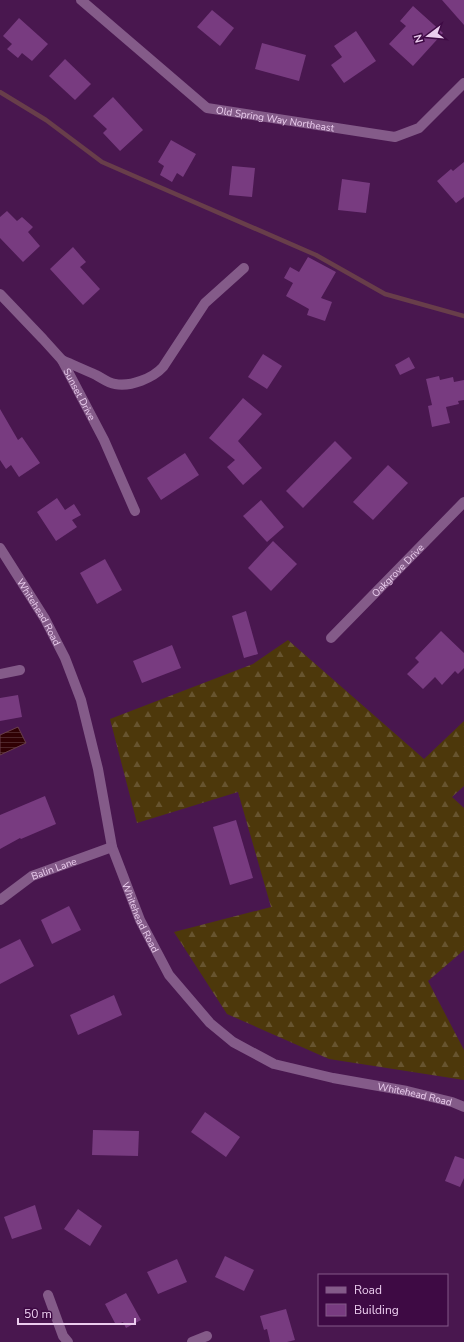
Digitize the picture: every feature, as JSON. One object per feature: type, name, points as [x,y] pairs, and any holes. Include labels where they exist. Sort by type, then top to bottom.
[{"type":"street","name":"Old Spring Way Northeast","points":[[81,0],[207,108],[395,137],[419,128],[464,83]]},
{"type":"street","points":[[62,360],[106,381],[116,384],[125,384],[150,378],[157,374],[163,367],[205,303],[244,268]]},
{"type":"street","name":"Sunset Drive","points":[[0,294],[62,360],[104,440],[135,511]]},
{"type":"street","name":"Oakgrove Drive","points":[[331,638],[464,502]]},
{"type":"street","name":"Whitehead Road","points":[[0,548],[45,619],[65,658],[81,700],[98,769],[112,847],[140,920],[169,975],[210,1023],[233,1042],[274,1064],[333,1078],[407,1091],[452,1102],[464,1107]]},
{"type":"street","points":[[0,674],[20,670]]},
{"type":"street","name":"Balin Lane","points":[[0,900],[32,876],[112,847]]},
{"type":"street","points":[[48,1295],[63,1336],[68,1342]]},
{"type":"street","points":[[192,1342],[208,1336]]},
{"type":"green space","points":[[288,640],[424,759],[464,721],[464,786],[452,797],[464,808],[464,950],[428,981],[464,1050],[464,1080],[329,1059],[227,1014],[174,932],[271,907],[238,792],[137,823],[110,719],[253,664]]},
{"type":"shaded area","points":[[18,727],[26,743],[0,755],[0,735]]},
{"type":"building","points":[[442,0],[464,0],[464,25]]},
{"type":"building","points":[[413,6],[443,33],[413,66],[389,44],[406,26],[400,21]]},
{"type":"building","points":[[212,10],[234,28],[220,46],[197,27]]},
{"type":"building","points":[[19,18],[48,44],[32,61],[22,53],[18,58],[7,49],[12,44],[3,36]]},
{"type":"building","points":[[356,31],[376,61],[344,83],[331,65],[342,57],[334,46]]},
{"type":"building","points":[[262,43],[306,55],[299,81],[255,69]]},
{"type":"building","points":[[65,59],[91,84],[75,100],[49,76]]},
{"type":"building","points":[[113,97],[143,130],[120,151],[103,133],[107,129],[93,116]]},
{"type":"building","points":[[171,140],[196,154],[183,177],[177,173],[172,182],[160,175],[164,166],[158,162]]},
{"type":"building","points":[[464,162],[464,197],[456,203],[437,181],[451,169],[453,171]]},
{"type":"building","points":[[232,166],[255,168],[252,197],[229,195]]},
{"type":"building","points":[[342,179],[370,183],[366,213],[338,210]]},
{"type":"building","points":[[7,211],[17,221],[22,217],[33,227],[28,232],[40,246],[23,262],[0,238],[0,217]]},
{"type":"building","points":[[73,247],[86,262],[80,267],[100,289],[83,305],[50,269]]},
{"type":"building","points":[[308,257],[336,272],[321,298],[332,302],[325,321],[307,315],[309,309],[286,296],[293,283],[284,278],[290,267],[299,272]]},
{"type":"building","points":[[263,354],[282,366],[267,389],[248,377]]},
{"type":"building","points":[[409,357],[415,368],[400,375],[395,365]]},
{"type":"building","points":[[439,376],[440,380],[453,377],[454,382],[464,380],[464,400],[458,401],[459,404],[446,407],[450,423],[432,427],[428,406],[432,405],[426,379]]},
{"type":"building","points":[[243,398],[262,414],[238,441],[262,468],[243,485],[227,467],[235,460],[209,438]]},
{"type":"building","points":[[0,409],[18,440],[22,437],[40,463],[19,477],[11,465],[6,469],[0,460]]},
{"type":"building","points":[[335,441],[352,458],[303,508],[286,491]]},
{"type":"building","points":[[185,453],[199,475],[161,500],[147,478]]},
{"type":"building","points":[[388,465],[408,483],[373,520],[353,502]]},
{"type":"building","points":[[57,498],[65,510],[74,504],[81,515],[72,520],[77,527],[56,541],[37,512]]},
{"type":"building","points":[[261,500],[284,527],[267,542],[243,516]]},
{"type":"building","points":[[273,541],[297,564],[271,591],[248,568]]},
{"type":"building","points":[[105,559],[122,590],[97,604],[80,573]]},
{"type":"building","points":[[246,611],[258,654],[244,658],[232,616]]},
{"type":"building","points":[[441,631],[464,653],[464,668],[458,674],[455,671],[442,685],[435,677],[423,689],[407,674],[419,662],[415,658]]},
{"type":"building","points":[[172,645],[181,668],[142,683],[133,661]]},
{"type":"building","points":[[18,695],[22,717],[0,721],[0,698]]},
{"type":"building","points":[[45,796],[56,824],[21,839],[20,838],[0,849],[0,815]]},
{"type":"building","points":[[236,820],[253,878],[230,885],[213,827]]},
{"type":"building","points":[[69,906],[81,930],[52,944],[41,920]]},
{"type":"building","points":[[20,939],[34,966],[0,984],[0,949]]},
{"type":"building","points":[[114,995],[122,1015],[78,1035],[70,1015]]},
{"type":"building","points":[[205,1112],[240,1137],[226,1157],[191,1132]]},
{"type":"building","points":[[93,1130],[139,1131],[138,1156],[92,1155]]},
{"type":"building","points":[[455,1156],[464,1159],[464,1178],[460,1187],[445,1181]]},
{"type":"building","points":[[35,1205],[42,1229],[12,1239],[4,1217]]},
{"type":"building","points":[[78,1209],[102,1226],[90,1246],[64,1229]]},
{"type":"building","points":[[225,1256],[254,1270],[244,1291],[215,1277]]},
{"type":"building","points":[[177,1259],[187,1282],[158,1294],[147,1272]]},
{"type":"building","points":[[126,1293],[141,1320],[126,1328],[123,1322],[116,1325],[105,1304]]},
{"type":"building","points":[[286,1309],[295,1340],[287,1342],[270,1342],[267,1329],[264,1330],[260,1316]]},
{"type":"waterway","points":[[0,92],[46,120],[102,162],[316,255],[385,294],[464,316]]}]
